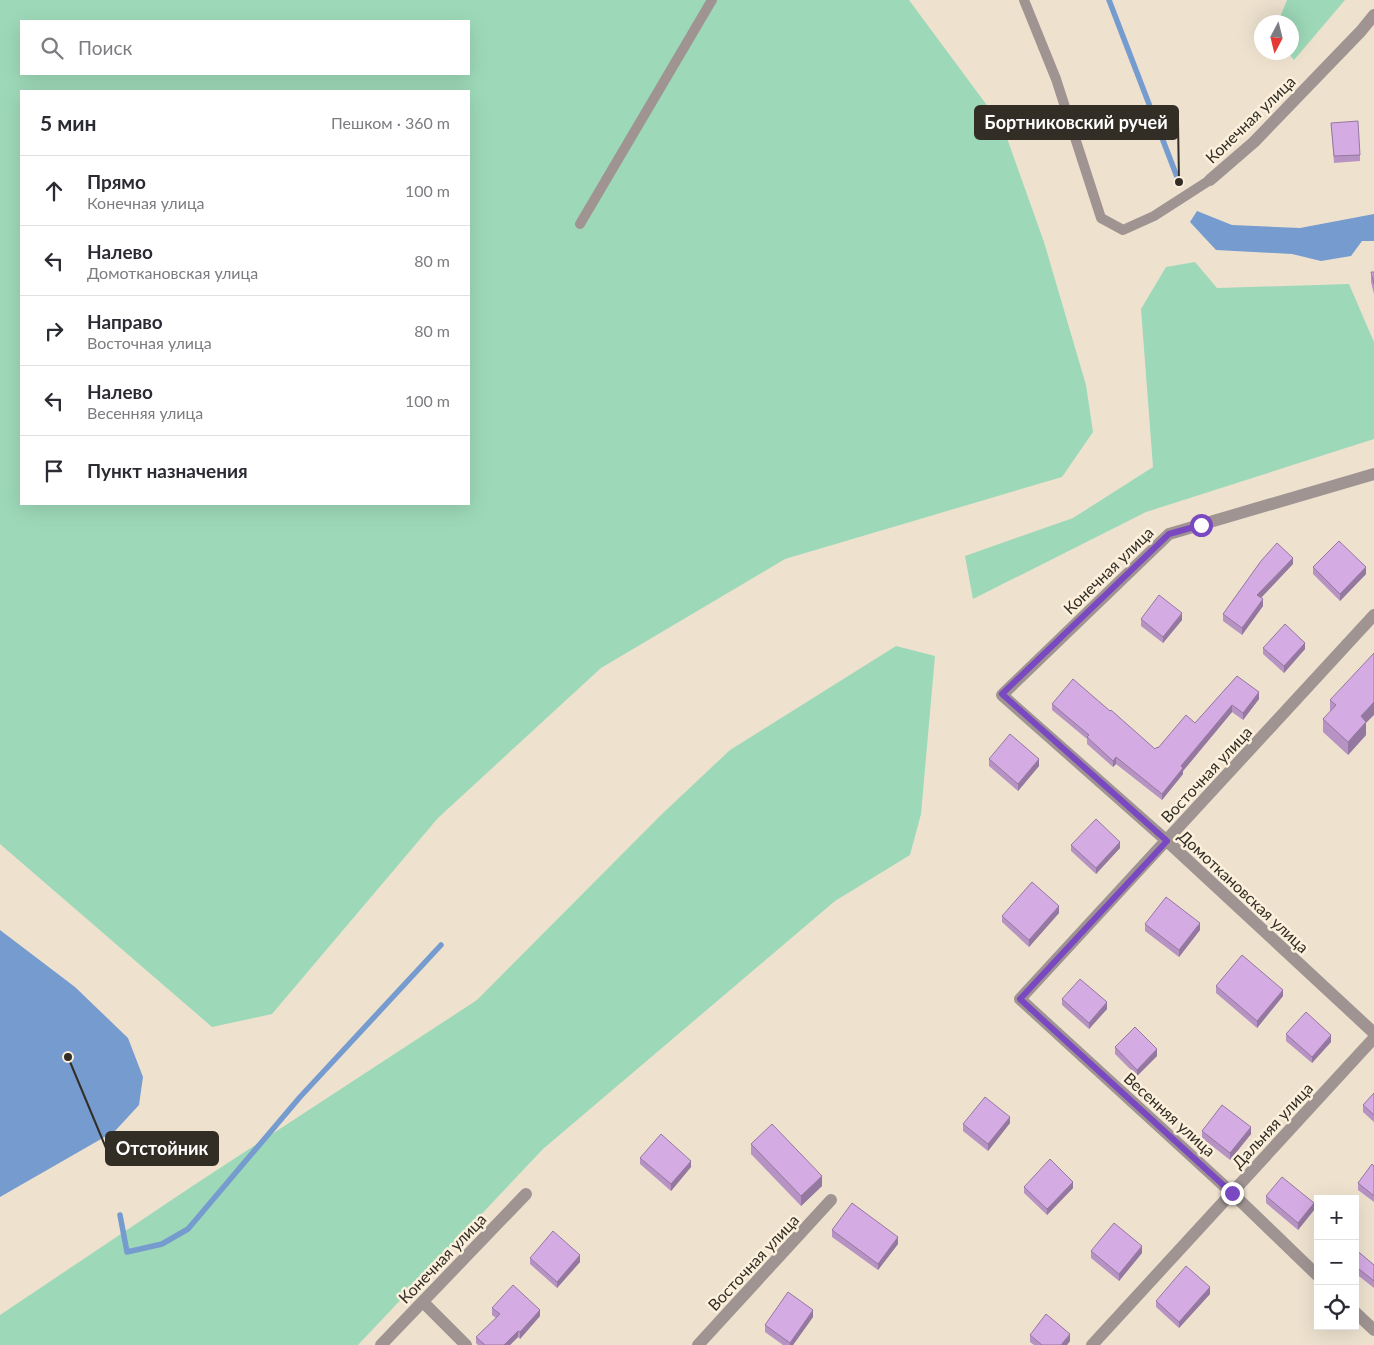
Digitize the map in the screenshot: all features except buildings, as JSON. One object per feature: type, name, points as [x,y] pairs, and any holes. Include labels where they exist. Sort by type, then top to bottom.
[{"type":"street","name":"Конечная улица","points":[[1210,180],[1254,142],[1361,31],[1374,15]]},
{"type":"street","name":"Конечная улица","points":[[1002,694],[1169,534],[1374,474]]},
{"type":"street","name":"Восточная улица","points":[[1020,999],[1374,615]]},
{"type":"street","name":"Домоткановская улица","points":[[1002,694],[1167,841],[1374,1033]]},
{"type":"street","name":"Весенняя улица","points":[[1020,999],[1232,1193],[1314,1272]]},
{"type":"street","name":"Дальняя улица","points":[[1092,1345],[1374,1038]]},
{"type":"street","name":"Конечная улица","points":[[381,1345],[526,1194]]},
{"type":"street","name":"Восточная улица","points":[[698,1345],[831,1200]]},
{"type":"street","points":[[423,1302],[466,1345]]},
{"type":"street","points":[[1359,1316],[1374,1330]]},
{"type":"lane","points":[[580,224],[712,0]]},
{"type":"lane","points":[[1024,0],[1056,79],[1101,218],[1123,230],[1154,216],[1210,180]]},
{"type":"green space","points":[[0,0],[909,0],[1003,127],[1044,242],[1086,385],[1093,432],[1062,477],[785,559],[601,668],[438,818],[272,1014],[212,1027],[0,844]]},
{"type":"green space","points":[[1287,0],[1345,0],[1299,54],[1299,15],[1281,15]]},
{"type":"green space","points":[[1195,262],[1217,288],[1349,284],[1374,342],[1374,439],[1146,512],[973,599],[965,556],[1073,518],[1153,467],[1141,309],[1166,267]]},
{"type":"green space","points":[[896,646],[935,656],[921,814],[910,855],[835,901],[543,1149],[358,1345],[0,1345],[0,1315],[191,1187],[477,1000],[662,814],[730,750]]},
{"type":"water","points":[[1197,211],[1232,225],[1300,228],[1374,214],[1374,241],[1362,241],[1351,256],[1321,261],[1292,254],[1216,250],[1190,222]]},
{"type":"water","points":[[0,930],[75,987],[128,1038],[143,1077],[139,1105],[115,1131],[0,1197]]},
{"type":"waterway","points":[[1109,0],[1179,182]]},
{"type":"waterway","points":[[120,1215],[127,1252],[162,1244],[188,1229],[300,1097],[441,945]]},
{"type":"place","name":"Бортниковский ручей","points":[[1179,182]]},
{"type":"place","name":"Отстойник","points":[[68,1057]]},
{"type":"route","points":[[1201,525],[1169,534],[1002,694],[1167,841],[1020,999],[1232,1193]]}]
